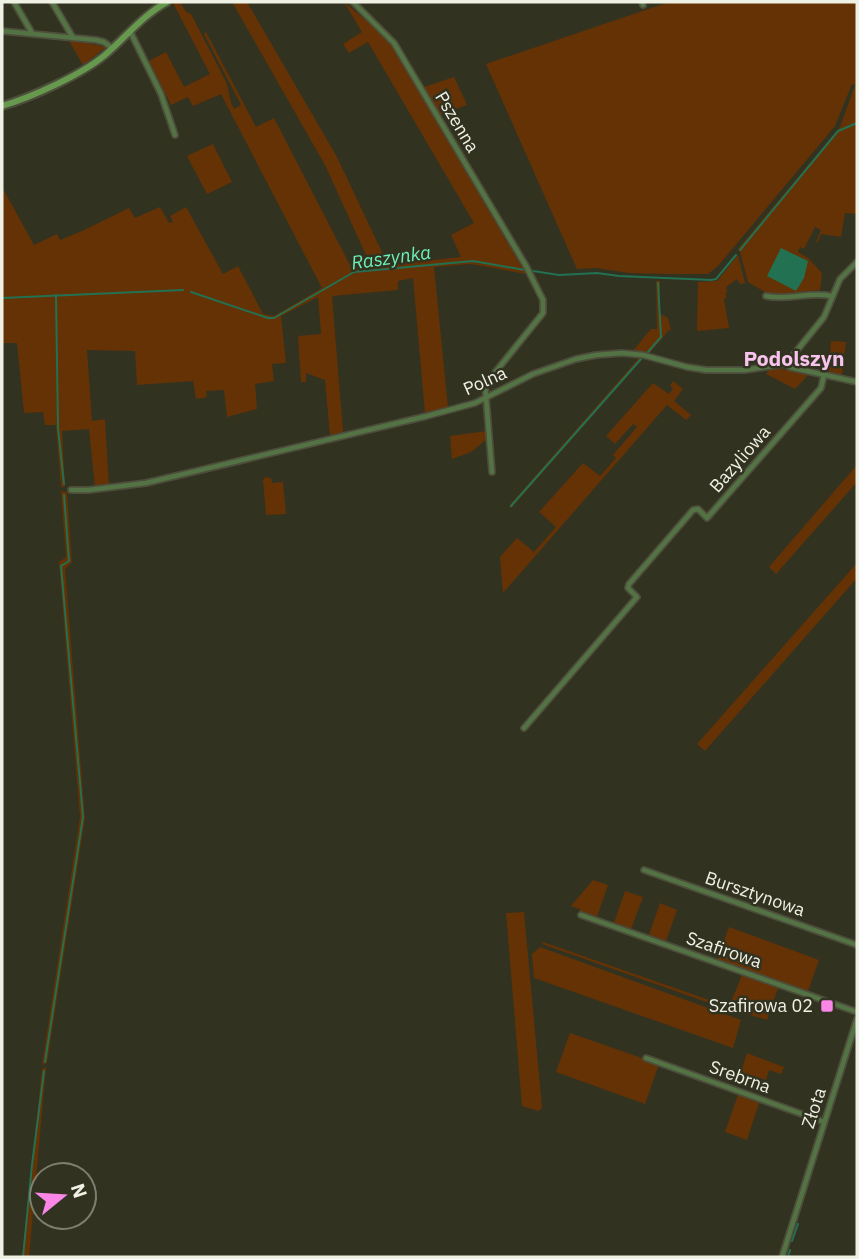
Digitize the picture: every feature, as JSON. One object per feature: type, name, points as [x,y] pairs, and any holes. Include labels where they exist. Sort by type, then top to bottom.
[{"type":"street","points":[[15,2],[33,34]]},
{"type":"street","points":[[52,2],[72,37]]},
{"type":"street","points":[[2,106],[77,73],[113,48],[148,15],[167,2]]},
{"type":"street","name":"Pszenna","points":[[353,2],[394,43],[526,266],[543,300],[543,313],[486,383],[485,398]]},
{"type":"street","points":[[2,31],[72,37],[104,42],[113,48]]},
{"type":"street","points":[[130,31],[161,94],[175,135]]},
{"type":"street","points":[[857,262],[840,279],[824,317],[786,364],[789,367],[857,382]]},
{"type":"street","points":[[766,296],[831,296]]},
{"type":"street","name":"Polna","points":[[71,490],[146,483],[427,416],[485,398],[576,359],[605,354],[642,355],[706,370],[745,370],[786,364]]},
{"type":"street","name":"Bazyliowa","points":[[524,728],[637,597],[628,588],[629,584],[693,510],[698,509],[707,518],[821,388],[824,374]]},
{"type":"street","points":[[485,398],[492,472]]},
{"type":"street","name":"Bursztynowa","points":[[644,870],[857,945]]},
{"type":"street","name":"Szafirowa","points":[[580,915],[857,1013]]},
{"type":"street","name":"Złota","points":[[782,1257],[857,1020]]},
{"type":"street","name":"Srebrna","points":[[646,1058],[824,1122]]},
{"type":"shaded area","points":[[180,2],[186,12],[191,14],[225,80],[234,109],[241,105],[204,34],[206,32],[256,127],[274,118],[352,269],[371,266],[325,165],[232,2],[247,2],[337,157],[388,265],[461,257],[451,235],[474,223],[368,42],[349,53],[343,44],[362,32],[344,2],[387,38],[526,274],[471,264],[434,267],[448,408],[425,413],[413,278],[398,281],[398,290],[332,296],[343,432],[330,435],[325,380],[306,373],[306,382],[301,382],[298,336],[321,334],[318,297],[281,316],[286,363],[272,364],[274,381],[255,384],[257,409],[227,417],[224,390],[206,391],[207,397],[196,399],[193,381],[137,385],[135,351],[87,350],[92,421],[105,419],[109,486],[95,487],[89,429],[62,431],[65,487],[61,487],[56,425],[45,425],[43,412],[24,413],[17,343],[2,343],[2,187],[34,245],[57,234],[60,240],[129,208],[135,218],[160,207],[169,223],[173,222],[170,216],[186,207],[223,274],[238,266],[263,314],[274,316],[322,288],[221,94],[193,106],[188,97],[171,105],[149,61],[166,52],[184,87],[210,74],[173,3]]},
{"type":"shaded area","points":[[669,2],[857,2],[857,214],[845,213],[841,237],[821,234],[816,242],[821,230],[815,227],[804,249],[800,247],[798,252],[822,273],[820,290],[770,295],[748,282],[738,249],[840,127],[855,85],[852,84],[835,126],[718,266],[708,274],[577,269],[486,64]]},
{"type":"shaded area","points":[[68,39],[106,47],[83,65]]},
{"type":"shaded area","points":[[454,77],[467,105],[439,115],[424,87]]},
{"type":"shaded area","points":[[213,144],[232,182],[207,194],[187,156]]},
{"type":"shaded area","points":[[781,248],[808,261],[804,278],[796,291],[767,276]]},
{"type":"shaded area","points":[[738,255],[745,283],[740,284],[737,279],[726,287],[727,297],[724,299],[729,328],[697,331],[698,282],[717,281]]},
{"type":"shaded area","points":[[656,281],[660,281],[660,314],[668,318],[671,330],[648,355],[632,352],[651,329],[657,329]]},
{"type":"shaded area","points":[[831,341],[846,342],[842,375],[829,373]]},
{"type":"shaded area","points":[[639,358],[643,358],[511,508],[509,506]]},
{"type":"shaded area","points":[[777,368],[808,375],[795,389],[766,374]]},
{"type":"shaded area","points":[[673,381],[683,389],[674,401],[691,415],[686,420],[667,405],[503,593],[500,557],[517,538],[534,552],[556,527],[539,512],[583,463],[600,476],[616,458],[613,455],[637,427],[633,424],[615,444],[606,436],[653,383],[669,394],[673,389],[670,385]]},
{"type":"shaded area","points":[[487,431],[488,438],[471,452],[452,459],[450,436]]},
{"type":"shaded area","points":[[857,465],[857,482],[776,574],[769,567]]},
{"type":"shaded area","points":[[265,477],[271,478],[272,483],[283,482],[286,514],[266,515]]},
{"type":"shaded area","points":[[61,491],[67,492],[72,562],[65,569],[85,818],[47,1063],[42,1065],[80,817],[59,562],[66,557]]},
{"type":"shaded area","points":[[857,563],[857,578],[705,751],[697,744]]},
{"type":"shaded area","points":[[593,880],[608,885],[597,917],[579,912],[580,909],[571,906]]},
{"type":"shaded area","points":[[625,891],[643,897],[631,929],[614,923]]},
{"type":"shaded area","points":[[660,903],[677,910],[666,941],[649,935]]},
{"type":"shaded area","points":[[524,912],[542,1108],[538,1111],[522,1106],[506,913]]},
{"type":"shaded area","points":[[729,927],[819,960],[808,991],[717,960]]},
{"type":"shaded area","points":[[543,942],[729,1007],[742,975],[778,988],[767,1020],[732,1011],[542,944]]},
{"type":"shaded area","points":[[540,947],[741,1020],[733,1048],[534,978],[532,954]]},
{"type":"shaded area","points":[[570,1033],[659,1064],[645,1104],[556,1072]]},
{"type":"shaded area","points":[[747,1053],[784,1067],[781,1074],[769,1070],[766,1080],[741,1072]]},
{"type":"shaded area","points":[[46,1067],[38,1161],[32,1161],[42,1069]]},
{"type":"shaded area","points":[[738,1095],[759,1103],[747,1140],[725,1132]]},
{"type":"shaded area","points":[[28,1201],[28,1231],[31,1231],[29,1257],[22,1257]]},
{"type":"waterway","name":"Raszynka","points":[[740,250],[838,131],[857,123]]},
{"type":"waterway","name":"Raszynka","points":[[533,271],[559,275],[597,273],[711,280],[716,279],[736,255]]},
{"type":"waterway","name":"Raszynka","points":[[191,292],[274,318],[354,272],[473,261],[525,270]]},
{"type":"waterway","points":[[648,352],[661,337],[658,283]]},
{"type":"waterway","name":"Raszynka","points":[[2,298],[183,290]]},
{"type":"waterway","points":[[56,295],[58,428],[64,484]]},
{"type":"waterway","points":[[511,506],[641,359]]},
{"type":"waterway","points":[[45,1062],[83,817],[61,566],[69,561],[64,495]]},
{"type":"waterway","points":[[23,1257],[44,1071]]},
{"type":"waterway","points":[[792,1241],[798,1224]]},
{"type":"waterway","points":[[788,1257],[790,1250]]},
{"type":"place","name":"Szafirowa 02","points":[[827,1006]]},
{"type":"district","name":"Podolszyn","points":[[794,359]]}]
